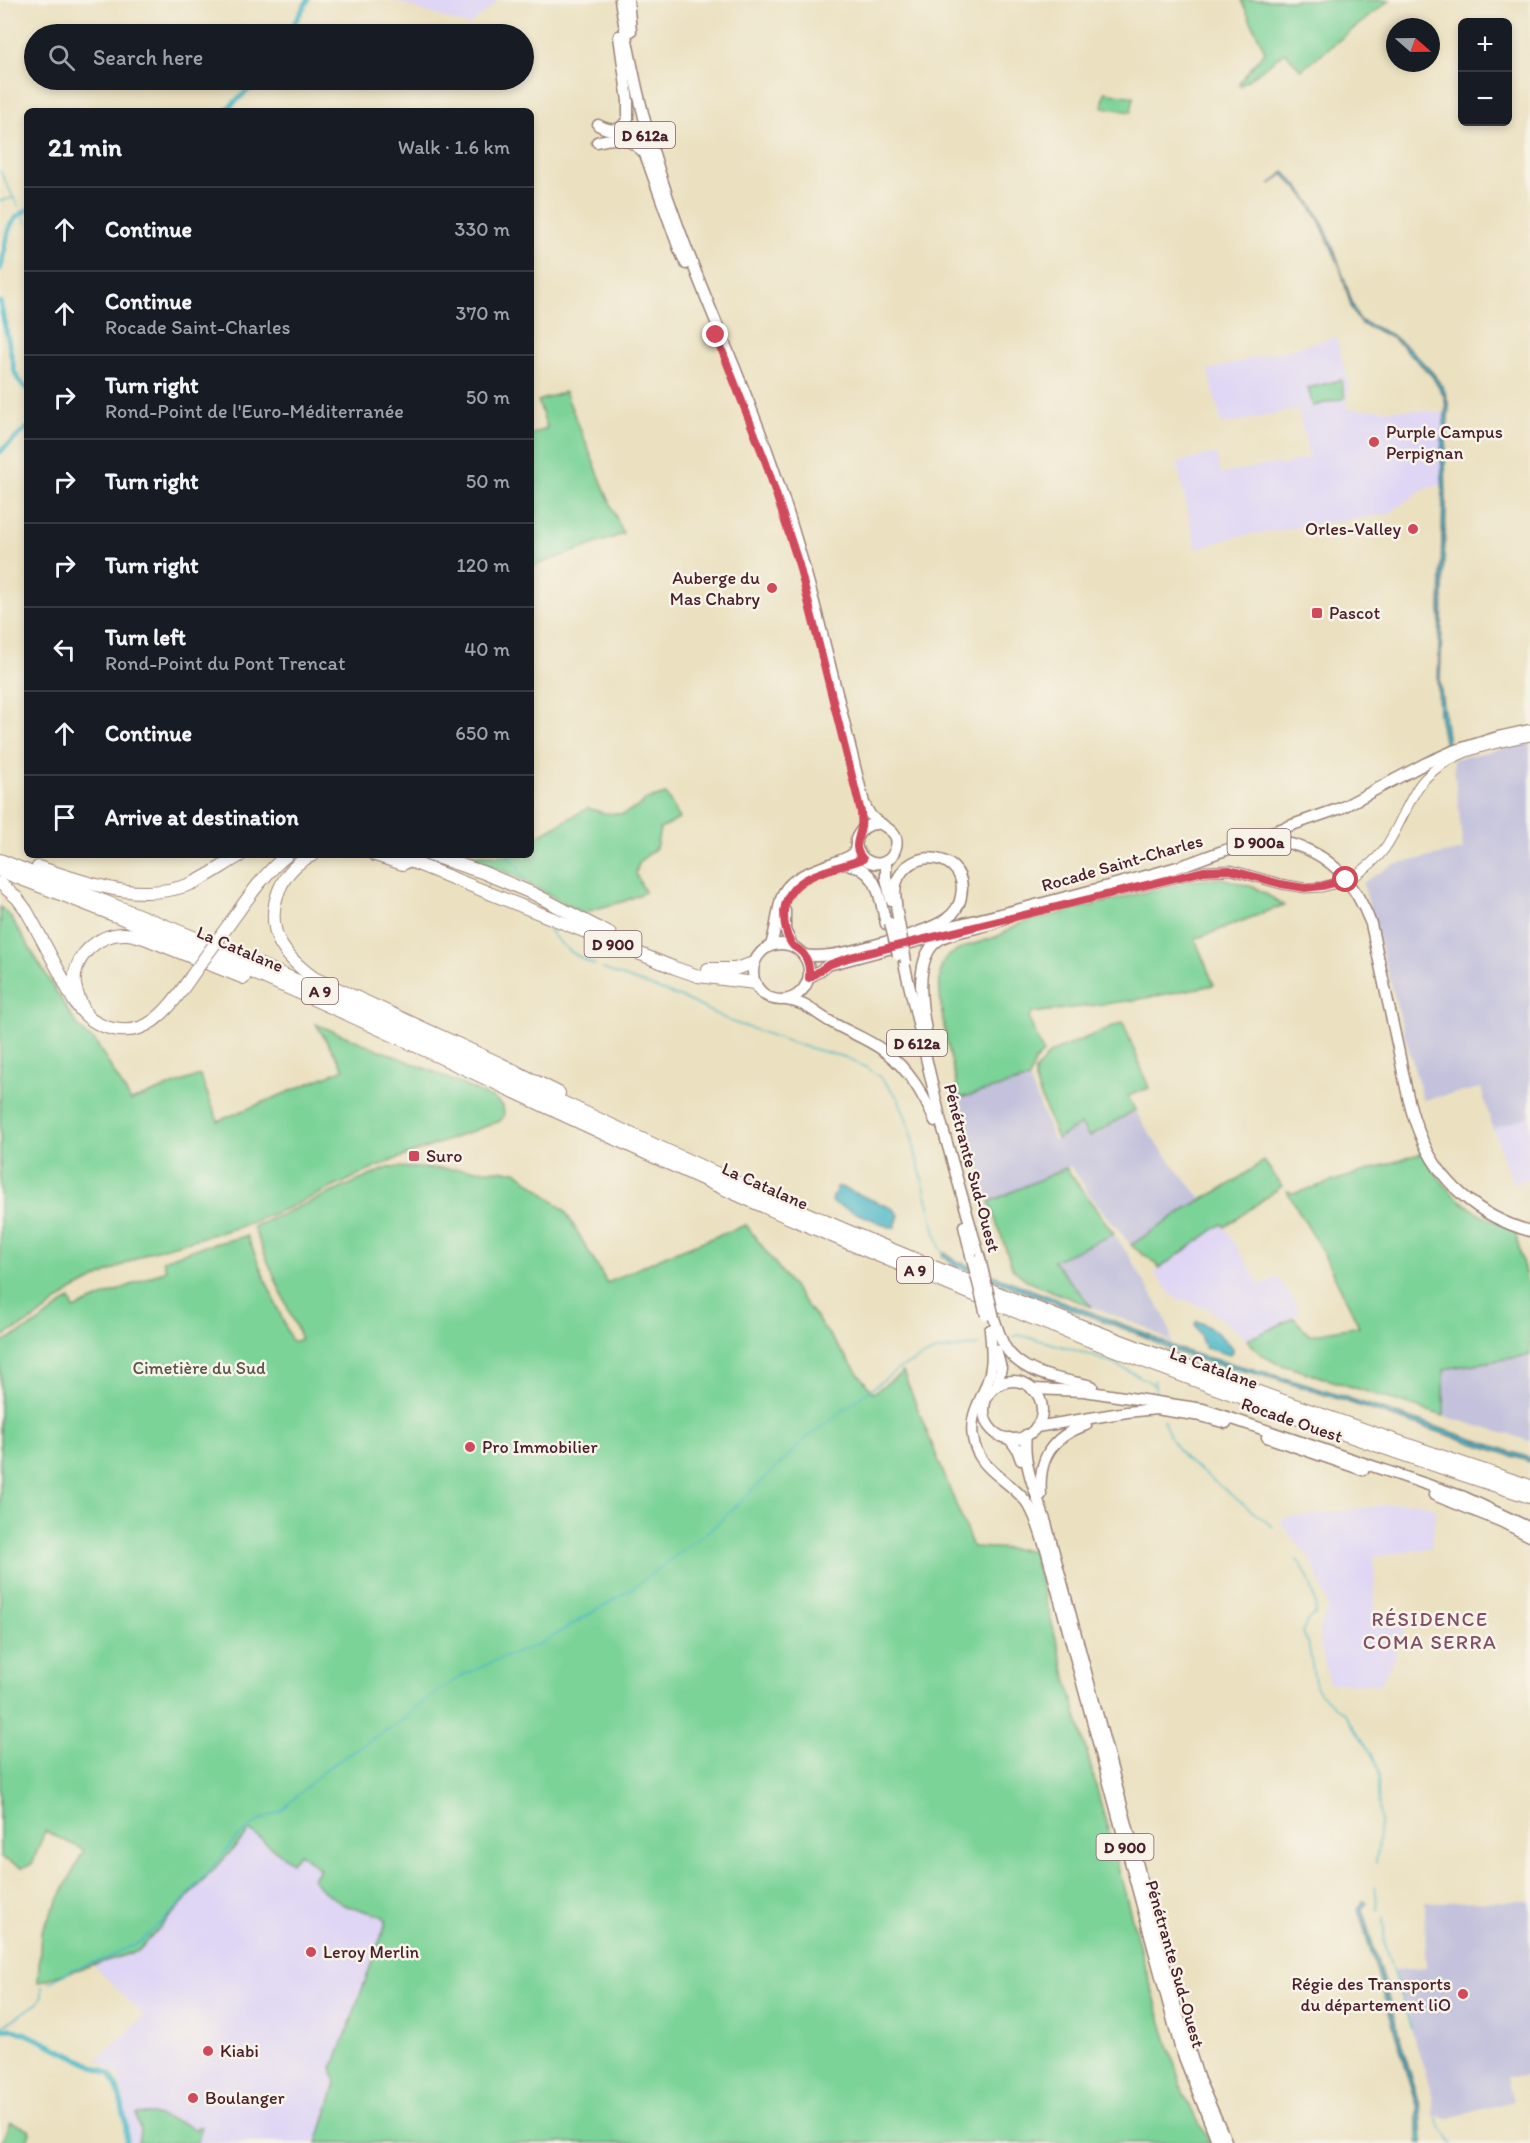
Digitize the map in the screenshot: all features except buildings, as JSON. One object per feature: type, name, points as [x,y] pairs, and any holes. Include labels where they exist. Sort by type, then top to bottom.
[{"type":"highway","points":[[0,853],[102,888],[129,893],[161,892],[188,885],[236,858]]},
{"type":"highway","points":[[0,883],[17,898],[26,910],[76,1005],[98,1024],[117,1030],[128,1030],[142,1027],[163,1012],[260,883],[283,858]]},
{"type":"highway","points":[[306,858],[283,880],[274,911],[275,928],[280,942],[300,969],[314,978],[480,1054],[597,1111],[623,1126],[635,1137]]},
{"type":"highway","points":[[384,858],[476,888]]},
{"type":"highway","points":[[402,858],[476,888]]},
{"type":"highway","points":[[424,858],[482,872]]},
{"type":"highway","points":[[439,858],[482,872]]},
{"type":"highway","name":"La Catalane","points":[[0,860],[168,926],[336,998],[635,1137],[887,1248],[1087,1329],[1256,1392],[1530,1486]]},
{"type":"highway","name":"La Catalane","points":[[0,871],[159,934],[317,1001],[797,1221],[1006,1307],[1253,1402],[1530,1497]]},
{"type":"highway","name":"D 900","points":[[482,872],[534,894],[604,932],[697,968],[727,970],[754,963]]},
{"type":"highway","name":"D 900","points":[[476,888],[698,976],[754,983]]},
{"type":"highway","points":[[87,1016],[78,999],[75,984],[76,972],[81,960],[91,945],[103,938],[127,933],[297,999],[317,1001]]},
{"type":"main road","points":[[598,125],[611,130],[617,129],[626,123],[629,112],[616,0]]},
{"type":"main road","name":"D 612a","points":[[616,0],[654,155],[676,222],[771,461],[804,563],[864,803],[873,819],[882,824]]},
{"type":"main road","name":"D 612a","points":[[616,0],[624,48],[657,181],[688,267],[750,420],[799,565],[861,812],[861,831]]},
{"type":"main road","points":[[628,0],[634,62],[653,141],[654,155]]},
{"type":"main road","points":[[597,142],[607,139],[624,139],[640,148],[645,154],[678,249],[688,267]]},
{"type":"main road","points":[[1139,878],[1341,808],[1453,751],[1530,730]]},
{"type":"main road","points":[[1091,898],[1204,871],[1230,870],[1305,888],[1338,882],[1356,875],[1371,865],[1384,851],[1395,835],[1414,793],[1442,763],[1477,748],[1530,736]]},
{"type":"main road","points":[[771,945],[776,932],[781,897],[787,886],[799,877],[850,856],[855,851],[861,831],[870,824],[882,824],[891,830],[896,841],[895,852],[886,861],[878,864],[866,861],[847,864],[800,882],[789,893],[785,907],[785,930],[792,945],[804,955],[808,962],[809,978],[801,993],[786,1000]]},
{"type":"main road","name":"Rocade Saint-Charles","points":[[804,955],[814,957],[831,954],[1037,905],[1139,878],[1238,846],[1258,842],[1290,844],[1319,855],[1343,873],[1364,905],[1371,924],[1413,1116],[1418,1132],[1433,1161],[1450,1185],[1471,1203],[1501,1221],[1530,1231]]},
{"type":"main road","points":[[856,844],[860,855],[866,861]]},
{"type":"main road","name":"Rocade Saint-Charles","points":[[809,978],[828,965],[851,957],[1091,898],[1251,848],[1272,847],[1300,852],[1327,866],[1353,893],[1363,914],[1388,1002]]},
{"type":"main road","points":[[892,920],[895,886],[905,867],[925,858],[937,858],[952,866],[961,881],[962,891],[960,902],[954,912],[937,924],[908,936]]},
{"type":"main road","name":"D 612a","points":[[866,861],[880,881],[892,920]]},
{"type":"main road","name":"D 612a","points":[[886,861],[892,920],[901,963]]},
{"type":"main road","points":[[847,864],[860,866],[870,875],[892,920]]},
{"type":"main road","name":"D 900a","points":[[938,1122],[941,1107],[924,1022],[921,982],[925,958],[935,942],[943,938],[990,926],[1004,919]]},
{"type":"main road","points":[[792,945],[782,943],[762,950],[754,963],[754,983],[767,997],[774,1000],[796,1001],[808,1006],[828,1020],[885,1051],[919,1087],[938,1122]]},
{"type":"main road","name":"Pénétrante Sud-Ouest","points":[[901,963],[907,979],[938,1122]]},
{"type":"main road","name":"Pénétrante Sud-Ouest","points":[[901,963],[921,1057],[990,1316],[992,1368],[973,1413],[974,1446],[987,1467],[1023,1497],[1045,1547]]},
{"type":"main road","points":[[990,1316],[1004,1363],[1011,1376],[1019,1382]]},
{"type":"main road","points":[[990,1316],[1004,1346],[1010,1354],[1028,1368],[1144,1399]]},
{"type":"main road","name":"Pénétrante Sud-Ouest","points":[[990,1330],[1001,1368],[997,1386]]},
{"type":"main road","points":[[1009,1438],[997,1434],[986,1420],[986,1401],[997,1386],[1007,1382],[1019,1382]]},
{"type":"main road","name":"Rocade Ouest","points":[[1019,1382],[1032,1389],[1084,1391],[1203,1409],[1464,1497],[1530,1528]]},
{"type":"main road","points":[[1032,1389],[1039,1397],[1041,1407],[1036,1427]]},
{"type":"main road","name":"Rocade Ouest","points":[[1009,1438],[1026,1435],[1036,1427],[1144,1410],[1165,1410],[1201,1416],[1231,1424],[1461,1504],[1530,1536]]},
{"type":"main road","points":[[1046,1523],[1040,1482],[1042,1466],[1047,1454],[1065,1434],[1112,1415]]},
{"type":"main road","points":[[1026,1435],[1024,1450],[1026,1459],[1046,1523],[1178,2015],[1199,2080],[1227,2143]]},
{"type":"main road","name":"Pénétrante Sud-Ouest","points":[[1009,1438],[1021,1460],[1180,2047],[1218,2143]]},
{"type":"shaded area","points":[[391,0],[499,0],[471,24],[463,24]]},
{"type":"shaded area","name":"Purple Campus Perpignan","points":[[1336,337],[1349,386],[1346,409],[1446,413],[1441,451],[1443,484],[1423,489],[1388,514],[1234,537],[1196,549],[1177,463],[1216,453],[1221,474],[1278,463],[1279,466],[1309,457],[1298,409],[1222,425],[1208,370]]},
{"type":"shaded area","points":[[1530,743],[1530,1116],[1493,1129],[1481,1088],[1423,1100],[1363,883],[1392,865],[1463,850],[1453,759]]},
{"type":"shaded area","points":[[1029,1079],[1054,1141],[1082,1124],[1089,1137],[1135,1110],[1153,1139],[1202,1200],[1131,1245],[1091,1197],[1071,1166],[989,1202],[960,1098]]},
{"type":"shaded area","points":[[1530,1116],[1530,1178],[1513,1184],[1493,1129]]},
{"type":"shaded area","points":[[1223,1224],[1260,1286],[1278,1276],[1300,1312],[1294,1318],[1247,1340],[1207,1308],[1177,1299],[1154,1272]]},
{"type":"shaded area","points":[[1114,1234],[1162,1312],[1170,1331],[1171,1343],[1149,1329],[1092,1307],[1053,1261]]},
{"type":"shaded area","points":[[1530,1355],[1530,1441],[1444,1416],[1443,1369]]},
{"type":"shaded area","points":[[1416,1501],[1436,1509],[1431,1548],[1374,1557],[1375,1613],[1410,1614],[1394,1659],[1380,1684],[1329,1683],[1319,1638],[1319,1629],[1327,1611],[1327,1601],[1311,1560],[1280,1522],[1285,1518]]},
{"type":"shaded area","points":[[250,1831],[291,1862],[300,1852],[320,1869],[312,1879],[321,1889],[344,1905],[382,1916],[385,1919],[385,1926],[332,2067],[336,2084],[317,2143],[128,2143],[129,2133],[119,2075],[97,2060],[144,2016],[93,1965],[138,1951]]},
{"type":"shaded area","points":[[1530,1901],[1530,2076],[1507,2077],[1513,2101],[1449,2118],[1433,2116],[1433,2097],[1392,1970],[1426,1968],[1425,1902]]},
{"type":"green space","points":[[1241,0],[1390,0],[1301,70],[1285,52],[1240,86],[1239,83],[1265,51]]},
{"type":"green space","points":[[1105,92],[1134,97],[1131,112],[1102,107]]},
{"type":"green space","points":[[1341,380],[1345,398],[1313,406],[1308,388]]},
{"type":"green space","points":[[565,392],[623,534],[534,566],[534,434],[547,428],[538,401]]},
{"type":"green space","points":[[666,794],[679,819],[660,829],[656,848],[639,862],[636,874],[645,892],[625,901],[582,913],[511,874],[471,858],[534,858],[534,834],[538,836],[588,808],[603,813],[623,814],[638,807],[646,800]]},
{"type":"green space","points":[[1222,878],[1256,888],[1284,905],[1195,939],[1214,985],[1135,1000],[1032,1013],[1029,1019],[1043,1053],[1035,1061],[1029,1079],[960,1098],[941,1002],[942,967],[947,957],[966,946],[1001,935],[1018,924],[1190,881]]},
{"type":"green space","points":[[0,907],[10,916],[75,1022],[86,1035],[95,1041],[131,1101],[200,1075],[218,1121],[344,1069],[316,1024],[494,1099],[503,1106],[504,1116],[500,1121],[388,1162],[290,1207],[239,1227],[149,1252],[73,1290],[33,1320],[0,1338]]},
{"type":"green space","points":[[1123,1022],[1149,1088],[1128,1096],[1135,1110],[1089,1137],[1081,1124],[1057,1139],[1035,1081],[1035,1071],[1050,1053]]},
{"type":"green space","points":[[1423,1153],[1452,1193],[1472,1209],[1515,1231],[1530,1295],[1530,1355],[1444,1369],[1444,1416],[1276,1363],[1262,1355],[1247,1340],[1294,1318],[1309,1335],[1359,1326],[1322,1251],[1287,1191],[1294,1193],[1302,1191]]},
{"type":"green space","points":[[1264,1161],[1282,1186],[1225,1227],[1222,1224],[1160,1268],[1131,1245],[1187,1208],[1227,1186]]},
{"type":"green space","name":"Cimetière du Sud","points":[[390,1167],[516,1171],[565,1211],[607,1283],[667,1255],[746,1225],[873,1393],[903,1372],[973,1547],[1032,1550],[1144,1963],[1184,2095],[1210,2143],[317,2143],[336,2084],[332,2067],[385,1926],[385,1920],[382,1916],[344,1905],[321,1889],[312,1879],[320,1869],[300,1853],[291,1862],[250,1831],[138,1951],[38,1982],[41,1933],[84,1850],[45,1831],[32,1864],[22,1868],[0,1857],[0,1344],[36,1324],[70,1299],[74,1309],[166,1270],[163,1260],[201,1247],[247,1236],[292,1342],[301,1339],[253,1227]]},
{"type":"green space","points":[[1066,1168],[1114,1234],[1053,1261],[1092,1307],[1029,1282],[1013,1269],[989,1202]]},
{"type":"green space","points":[[136,2114],[152,2114],[188,2125],[196,2130],[197,2127],[202,2127],[197,2143],[138,2143],[140,2130]]},
{"type":"green space","points":[[10,2122],[29,2129],[26,2143],[1,2143]]},
{"type":"water","points":[[1284,172],[1313,206],[1323,223],[1331,241],[1359,320],[1390,334],[1409,348],[1433,373],[1444,389],[1449,406],[1445,456],[1446,507],[1440,682],[1448,745],[1445,746],[1439,714],[1438,687],[1443,496],[1441,451],[1446,406],[1444,396],[1432,376],[1402,346],[1391,337],[1361,324],[1357,319],[1352,310],[1340,267],[1319,220],[1305,197],[1283,174],[1270,185]]},
{"type":"water","points":[[837,1187],[894,1209],[899,1215],[895,1227],[890,1227],[833,1203]]},
{"type":"water","points":[[944,1252],[956,1261],[1148,1334],[1179,1349],[1278,1376],[1372,1406],[1530,1458],[1530,1462],[1276,1379],[1193,1358],[1146,1337],[954,1265],[942,1255]]},
{"type":"water","points":[[1197,1321],[1213,1329],[1233,1348],[1233,1352],[1230,1355],[1205,1348],[1195,1324]]},
{"type":"water","points":[[1364,1901],[1367,1903],[1362,1909],[1421,2109],[1423,2143],[1418,2143],[1418,2109],[1358,1908]]},
{"type":"waterway","points":[[294,24],[308,0]]},
{"type":"waterway","points":[[228,108],[248,90]]},
{"type":"waterway","points":[[0,171],[18,206]]},
{"type":"waterway","points":[[0,201],[13,198]]},
{"type":"waterway","points":[[0,269],[9,228],[24,212]]},
{"type":"waterway","points":[[0,302],[15,373],[24,386]]},
{"type":"waterway","points":[[0,452],[24,431]]},
{"type":"waterway","points":[[510,858],[517,865],[525,880]]},
{"type":"waterway","points":[[548,928],[569,950],[595,965]]},
{"type":"waterway","points":[[603,969],[685,999],[732,1022],[802,1046],[844,1057],[869,1069],[882,1079],[898,1098],[908,1123],[943,1253]]},
{"type":"waterway","points":[[1013,1337],[1018,1335],[1090,1355],[1131,1372],[1155,1387]]},
{"type":"waterway","points":[[48,1983],[76,1968],[107,1958],[141,1941],[178,1907],[237,1838],[258,1821],[281,1811],[327,1768],[407,1717],[412,1710],[461,1676],[542,1643],[633,1588],[716,1525],[809,1436],[898,1369],[935,1351],[979,1345]]},
{"type":"waterway","points":[[1154,1380],[1156,1393]]},
{"type":"waterway","points":[[1163,1420],[1172,1441],[1185,1459],[1273,1527]]},
{"type":"waterway","points":[[1297,1560],[1308,1578],[1315,1601],[1315,1614],[1307,1622],[1302,1632],[1308,1642],[1315,1682],[1320,1694],[1344,1713],[1372,1754],[1379,1771],[1380,1823],[1376,1863]]},
{"type":"waterway","points":[[1375,1886],[1378,1911]]},
{"type":"waterway","points":[[1383,1918],[1385,1947],[1411,2029]]},
{"type":"waterway","points":[[0,2028],[38,2003],[42,1996],[42,1986]]},
{"type":"waterway","points":[[0,2030],[12,2029],[29,2035],[110,2074],[122,2107],[126,2143]]},
{"type":"waterway","points":[[1437,2118],[1453,2143]]},
{"type":"place","name":"Purple Campus Perpignan","points":[[1374,442]]},
{"type":"place","name":"Orles-Valley","points":[[1413,529]]},
{"type":"place","name":"Auberge du Mas Chabry","points":[[772,588]]},
{"type":"place","name":"Pascot","points":[[1317,613]]},
{"type":"place","name":"Suro","points":[[414,1156]]},
{"type":"place","name":"Pro Immobilier","points":[[470,1447]]},
{"type":"place","name":"Leroy Merlin","points":[[311,1952]]},
{"type":"place","name":"Régie des Transports du département liO","points":[[1463,1994]]},
{"type":"place","name":"Kiabi","points":[[208,2051]]},
{"type":"place","name":"Boulanger","points":[[193,2098]]},
{"type":"district","name":"RÉSIDENCE COMA SERRA","points":[[1430,1630]]},
{"type":"route","points":[[716,335],[766,463],[799,565],[861,812],[861,831],[856,844],[863,859],[810,877],[800,882],[789,893],[785,907],[785,930],[792,945],[799,949],[808,962],[809,978],[828,965],[851,957],[1204,871],[1230,870],[1305,888],[1346,880]]}]
